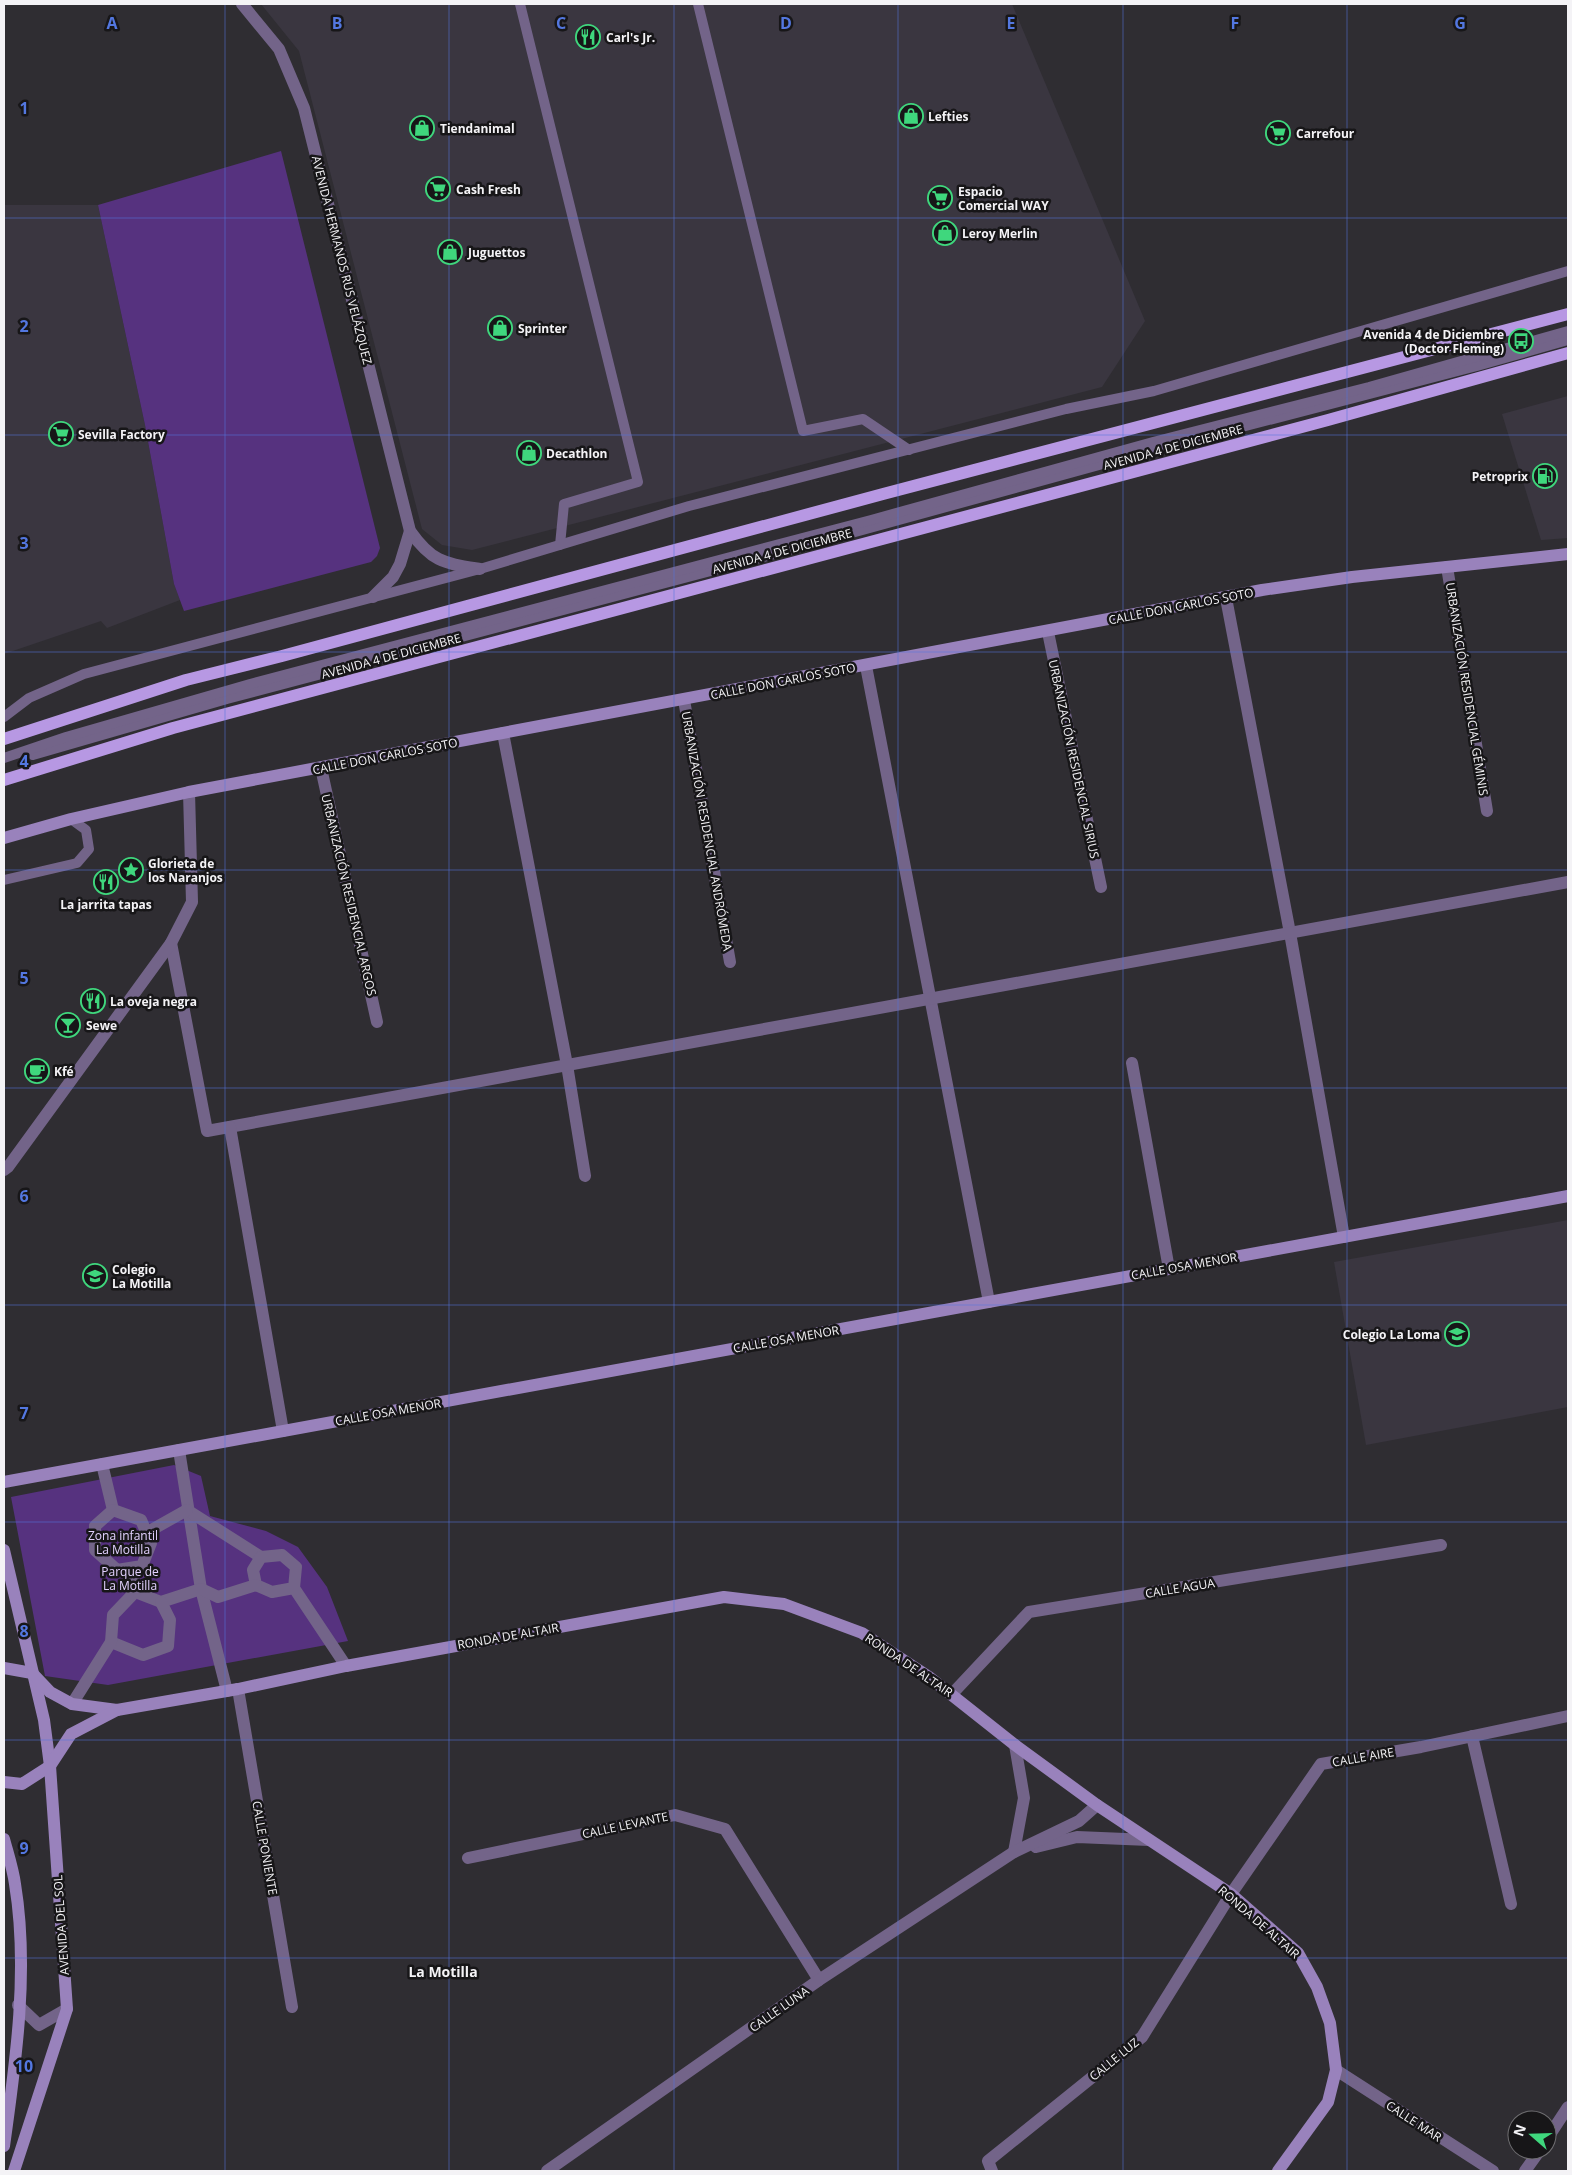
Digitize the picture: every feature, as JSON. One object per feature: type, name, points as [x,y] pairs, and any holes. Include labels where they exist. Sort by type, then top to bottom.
[{"type":"main road","points":[[4,739],[186,680],[1568,314]]},
{"type":"main road","name":"AVENIDA 4 DE DICIEMBRE","points":[[4,780],[173,728],[1328,420],[1568,353]]},
{"type":"street","name":"AVENIDA HERMANOS RUS VELÁZQUEZ","points":[[242,4],[279,49],[304,108],[410,531],[432,556],[457,566],[480,569]]},
{"type":"street","points":[[373,597],[394,577],[410,531]]},
{"type":"street","name":"CALLE DON CARLOS SOTO","points":[[4,838],[189,792],[1048,632],[1262,590],[1568,554]]},
{"type":"street","name":"URBANIZACIÓN RESIDENCIAL GÉMINIS","points":[[1446,567],[1487,811]]},
{"type":"street","points":[[1226,598],[1290,933],[1344,1237]]},
{"type":"street","name":"URBANIZACIÓN RESIDENCIAL SIRIUS","points":[[1048,632],[1101,886]]},
{"type":"street","points":[[866,666],[929,999],[990,1302]]},
{"type":"street","name":"URBANIZACIÓN RESIDENCIAL ANDRÓMEDA","points":[[684,700],[730,962]]},
{"type":"street","points":[[504,734],[567,1065],[584,1176]]},
{"type":"street","name":"URBANIZACIÓN RESIDENCIAL ARGOS","points":[[321,768],[377,1022]]},
{"type":"street","points":[[4,1170],[171,943],[192,902],[189,792]]},
{"type":"street","points":[[171,943],[207,1131],[1568,882]]},
{"type":"street","points":[[1132,1063],[1169,1269]]},
{"type":"street","points":[[230,1127],[283,1431]]},
{"type":"street","name":"CALLE OSA MENOR","points":[[4,1482],[1568,1196]]},
{"type":"street","name":"CALLE PONIENTE","points":[[179,1450],[201,1589],[233,1690],[292,2007]]},
{"type":"street","points":[[102,1464],[113,1510]]},
{"type":"street","points":[[113,1510],[141,1520],[151,1544],[142,1566],[117,1570],[95,1550],[95,1526],[113,1510]]},
{"type":"street","points":[[146,1532],[187,1510],[261,1557],[282,1555],[296,1567],[294,1588],[346,1666]]},
{"type":"street","name":"CALLE AGUA","points":[[952,1694],[1029,1612],[1441,1545]]},
{"type":"street","name":"AVENIDA DEL SOL","points":[[4,1550],[44,1720],[50,1766],[67,2009],[14,2171]]},
{"type":"street","points":[[256,1585],[253,1570],[261,1557]]},
{"type":"street","points":[[131,1568],[135,1592]]},
{"type":"street","points":[[135,1592],[162,1602],[201,1589],[218,1597],[256,1585],[272,1592],[294,1588]]},
{"type":"street","points":[[72,1704],[111,1642],[113,1615],[135,1592]]},
{"type":"street","name":"RONDA DE ALTAIR","points":[[32,1673],[50,1692],[72,1704],[117,1710],[233,1690],[346,1666],[724,1597],[784,1604],[862,1633],[952,1694],[1015,1745],[1098,1804],[1231,1894],[1298,1953],[1317,1987],[1330,2022],[1336,2070],[1328,2102],[1278,2171]]},
{"type":"street","points":[[111,1642],[143,1655],[168,1646],[170,1620],[162,1602]]},
{"type":"street","points":[[4,1668],[32,1673]]},
{"type":"street","name":"RONDA DE ALTAIR","points":[[50,1766],[71,1734],[117,1710]]},
{"type":"street","name":"CALLE AIRE","points":[[1231,1894],[1321,1764],[1568,1716]]},
{"type":"street","points":[[1472,1736],[1511,1904]]},
{"type":"street","points":[[1014,1852],[1024,1798],[1015,1745]]},
{"type":"street","points":[[4,1782],[22,1784],[50,1766]]},
{"type":"street","name":"CALLE LUNA","points":[[547,2171],[819,1980],[1014,1852],[1079,1821],[1098,1804]]},
{"type":"street","name":"CALLE LEVANTE","points":[[468,1858],[675,1815],[725,1829],[819,1980]]},
{"type":"street","name":"CALLE LUNA","points":[[1014,1852],[1077,1837],[1149,1840]]},
{"type":"street","points":[[4,1839],[16,1893],[21,1953],[15,2066],[4,2146]]},
{"type":"street","name":"CALLE LUZ","points":[[992,2171],[988,2161],[1142,2036],[1231,1894]]},
{"type":"street","points":[[18,2005],[39,2025],[67,2009]]},
{"type":"street","name":"CALLE MAR","points":[[1336,2070],[1493,2171]]},
{"type":"street","points":[[1557,2124],[1568,2107]]},
{"type":"street","points":[[1525,2171],[1533,2160]]},
{"type":"lane","points":[[520,4],[638,482],[564,504],[560,545]]},
{"type":"lane","points":[[698,4],[803,431],[863,419],[909,450]]},
{"type":"lane","points":[[4,717],[29,698],[84,674],[480,569],[690,506],[1066,409],[1154,391],[1568,271]]},
{"type":"lane","points":[[4,758],[66,737],[250,684],[880,517],[1153,442],[1369,387],[1568,331]]},
{"type":"lane","points":[[4,764],[227,699],[748,561],[1161,448],[1477,366],[1568,340]]},
{"type":"lane","points":[[4,880],[77,863],[89,849],[86,830],[71,820]]},
{"type":"shaded area","points":[[261,4],[1012,4],[1145,321],[1102,387],[472,550],[442,545],[422,529],[299,51]]},
{"type":"shaded area","name":"Sevilla Factory","points":[[4,205],[98,205],[145,425],[174,584],[180,600],[107,628],[101,621],[4,654]]},
{"type":"shaded area","name":"Petroprix","points":[[1568,396],[1568,538],[1541,540],[1502,414]]},
{"type":"shaded area","name":"Colegio La Loma","points":[[1568,1220],[1568,1407],[1366,1445],[1334,1262]]},
{"type":"green space","points":[[281,151],[380,548],[377,556],[371,562],[184,611],[174,584],[145,425],[98,205]]},
{"type":"green space","name":"Parque de La Motilla","points":[[174,1465],[201,1476],[210,1516],[266,1531],[298,1547],[327,1587],[348,1641],[108,1685],[45,1676],[11,1497]]},
{"type":"place","name":"Carl's Jr.","points":[[588,37]]},
{"type":"place","name":"Lefties","points":[[911,116]]},
{"type":"place","name":"Tiendanimal","points":[[422,128]]},
{"type":"place","name":"Carrefour","points":[[1278,133]]},
{"type":"place","name":"Cash Fresh","points":[[438,189]]},
{"type":"place","name":"Espacio Comercial WAY","points":[[940,198]]},
{"type":"place","name":"Leroy Merlin","points":[[945,233]]},
{"type":"place","name":"Juguettos","points":[[450,252]]},
{"type":"place","name":"Sprinter","points":[[500,328]]},
{"type":"place","name":"Avenida 4 de Diciembre (Doctor Fleming)","points":[[1521,341]]},
{"type":"place","name":"Sevilla Factory","points":[[61,434]]},
{"type":"place","name":"Decathlon","points":[[529,453]]},
{"type":"place","name":"Petroprix","points":[[1545,476]]},
{"type":"place","name":"Glorieta de los Naranjos","points":[[131,870]]},
{"type":"place","name":"La jarrita tapas","points":[[106,882]]},
{"type":"place","name":"La oveja negra","points":[[93,1001]]},
{"type":"place","name":"Sewe","points":[[68,1025]]},
{"type":"place","name":"Kfé","points":[[37,1071]]},
{"type":"place","name":"Colegio La Motilla","points":[[95,1276]]},
{"type":"place","name":"Colegio La Loma","points":[[1457,1334]]},
{"type":"district","name":"La Motilla","points":[[443,1971]]},
{"type":"park label","name":"Zona infantil La Motilla","points":[[123,1542]]}]
